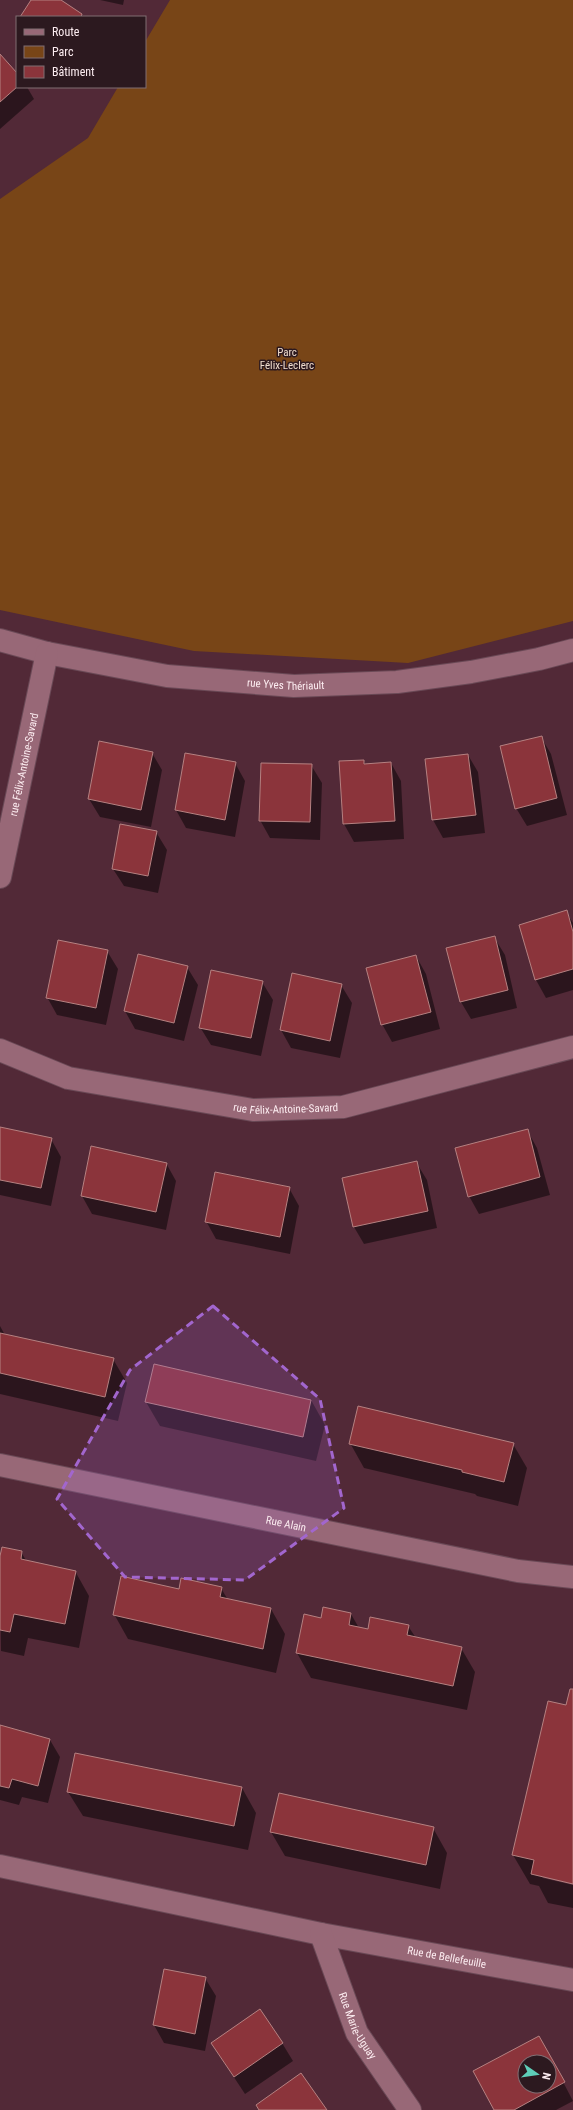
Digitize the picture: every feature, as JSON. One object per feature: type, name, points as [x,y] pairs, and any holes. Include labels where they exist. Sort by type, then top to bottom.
[{"type":"street","name":"rue Yves Thériault","points":[[0,640],[47,653],[167,676],[294,686],[397,682],[471,672],[539,659],[573,650]]},
{"type":"street","name":"rue Félix-Antoine-Savard","points":[[0,877],[47,653]]},
{"type":"street","name":"rue Félix-Antoine-Savard","points":[[0,1050],[68,1078],[252,1110],[343,1108],[573,1047]]},
{"type":"street","name":"Rue Alain","points":[[0,1465],[518,1571],[573,1577]]},
{"type":"street","name":"Rue de Bellefeuille","points":[[0,1866],[320,1934],[573,1980]]},
{"type":"street","name":"Rue Marie-Uguay","points":[[320,1934],[356,2033],[410,2110]]},
{"type":"highlighted area","points":[[213,1306],[320,1399],[344,1508],[245,1580],[125,1577],[57,1499],[130,1370]]},
{"type":"green space","name":"Parc Félix-Leclerc","points":[[170,0],[573,0],[573,621],[408,663],[194,651],[0,610],[0,199],[88,138],[117,88],[146,88],[146,40]]},
{"type":"building","points":[[31,0],[61,0],[82,14],[81,16],[21,16]]},
{"type":"building","points":[[0,54],[16,72],[16,88],[0,102]]},
{"type":"building","points":[[542,736],[557,798],[515,809],[500,746]]},
{"type":"building","points":[[99,741],[153,752],[141,810],[88,799]]},
{"type":"building","points":[[185,753],[236,762],[225,820],[175,810]]},
{"type":"building","points":[[468,754],[476,815],[432,820],[425,759]]},
{"type":"building","points":[[364,760],[364,764],[391,762],[395,821],[343,824],[339,761]]},
{"type":"building","points":[[261,763],[312,764],[310,822],[259,821]]},
{"type":"building","points":[[120,824],[157,831],[148,876],[112,869]]},
{"type":"building","points":[[567,910],[573,932],[573,969],[535,980],[519,925]]},
{"type":"building","points":[[495,936],[508,990],[460,1002],[446,948]]},
{"type":"building","points":[[58,940],[108,950],[96,1008],[46,998]]},
{"type":"building","points":[[138,954],[188,966],[174,1023],[124,1011]]},
{"type":"building","points":[[416,955],[431,1012],[381,1025],[366,968]]},
{"type":"building","points":[[211,970],[263,981],[251,1038],[199,1028]]},
{"type":"building","points":[[292,973],[342,984],[330,1041],[280,1030]]},
{"type":"building","points":[[0,1127],[52,1138],[41,1188],[0,1180]]},
{"type":"building","points":[[528,1129],[540,1177],[468,1197],[455,1148]]},
{"type":"building","points":[[91,1146],[167,1163],[156,1212],[81,1196]]},
{"type":"building","points":[[417,1161],[428,1211],[353,1227],[342,1178]]},
{"type":"building","points":[[215,1172],[290,1187],[280,1237],[205,1222]]},
{"type":"building","points":[[0,1333],[114,1358],[105,1397],[0,1373]]},
{"type":"building","points":[[154,1364],[311,1400],[303,1437],[145,1402]]},
{"type":"building","points":[[358,1406],[514,1443],[504,1482],[462,1472],[462,1470],[349,1444]]},
{"type":"building","points":[[2,1547],[22,1551],[21,1559],[76,1571],[65,1624],[14,1614],[10,1632],[0,1630],[0,1556]]},
{"type":"building","points":[[121,1576],[179,1589],[181,1578],[222,1587],[220,1597],[271,1608],[263,1649],[113,1615]]},
{"type":"building","points":[[323,1607],[351,1613],[349,1625],[368,1629],[370,1617],[409,1625],[407,1635],[462,1647],[453,1686],[296,1653],[304,1614],[321,1618]]},
{"type":"building","points":[[570,1689],[573,1689],[573,1884],[531,1874],[534,1860],[512,1855],[548,1701],[566,1705]]},
{"type":"building","points":[[0,1725],[50,1739],[38,1786],[12,1779],[9,1788],[0,1786]]},
{"type":"building","points":[[75,1753],[242,1787],[234,1826],[67,1792]]},
{"type":"building","points":[[279,1793],[434,1827],[426,1865],[270,1832]]},
{"type":"building","points":[[164,1969],[206,1977],[195,2034],[153,2025]]},
{"type":"building","points":[[260,2009],[283,2043],[234,2077],[211,2043]]},
{"type":"building","points":[[539,2036],[549,2054],[517,2054],[517,2094],[543,2094],[514,2110],[494,2110],[473,2071]]},
{"type":"building","points":[[557,2068],[565,2082],[557,2086]]},
{"type":"building","points":[[301,2073],[327,2110],[259,2110],[256,2105]]}]
